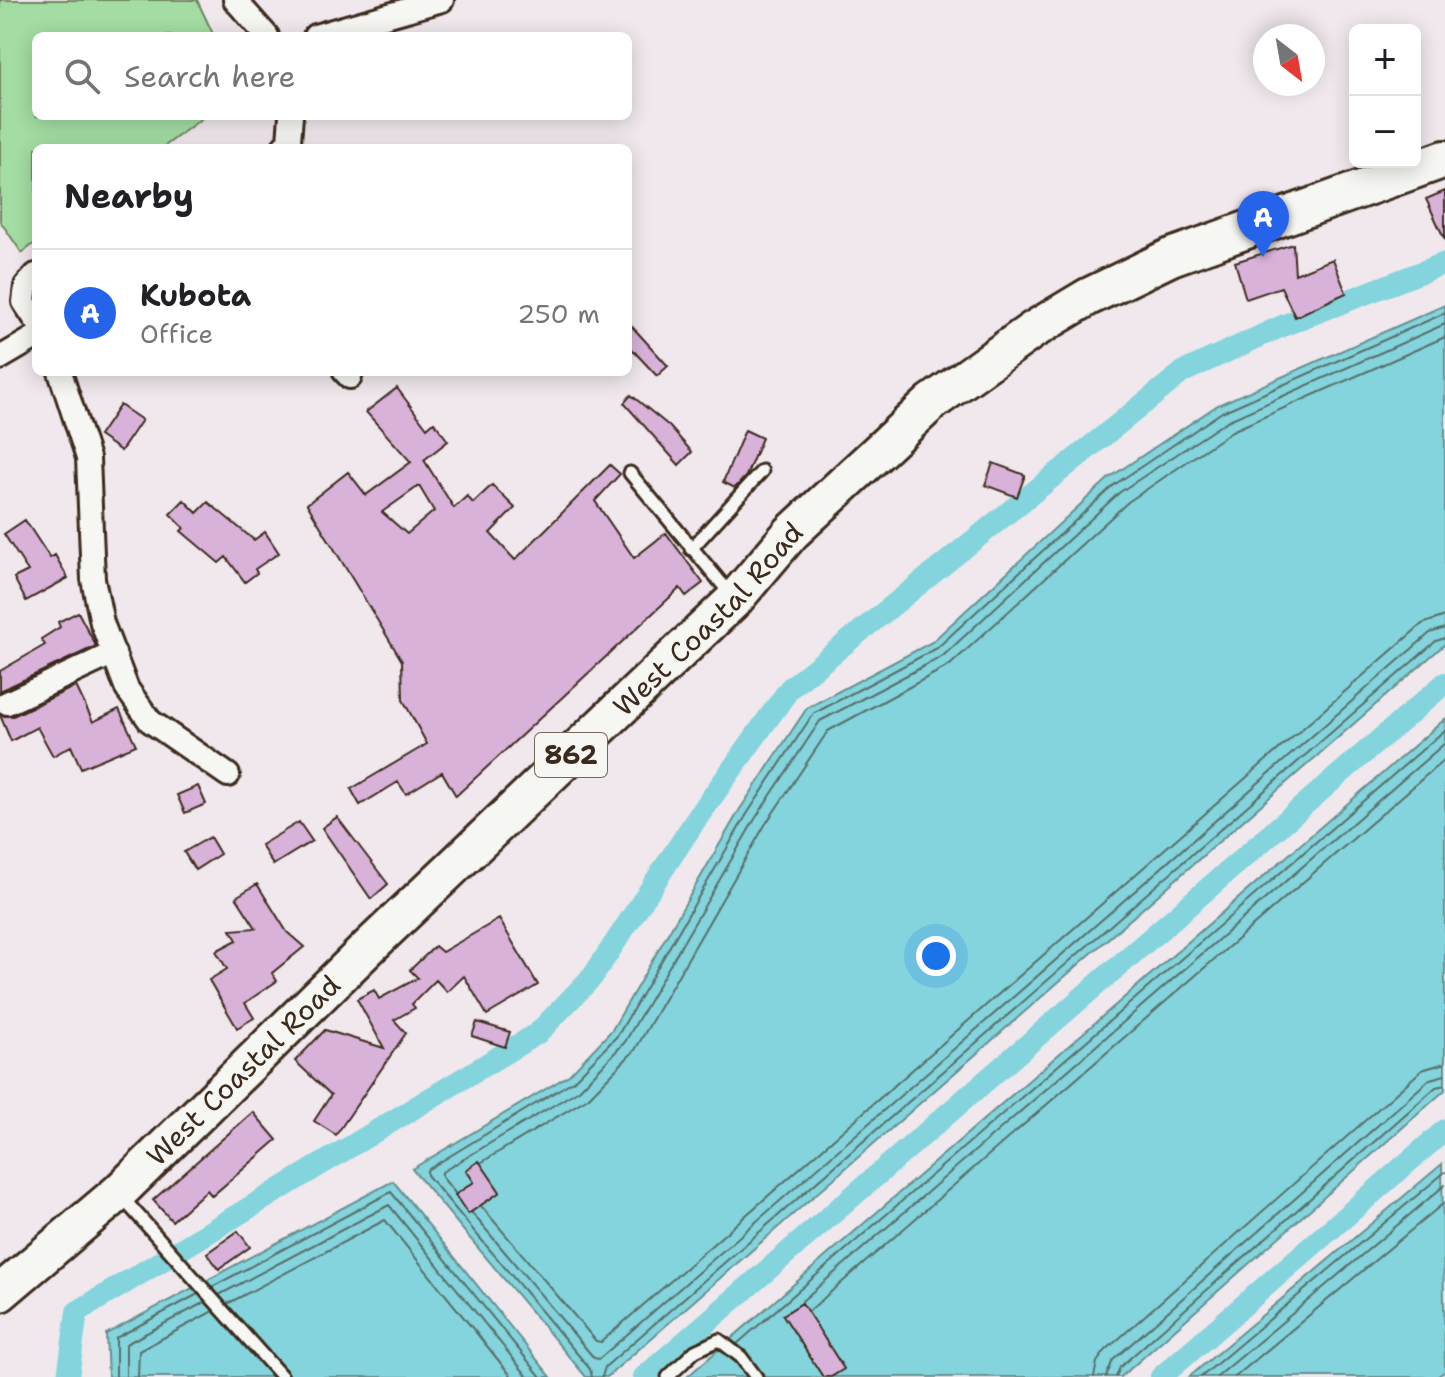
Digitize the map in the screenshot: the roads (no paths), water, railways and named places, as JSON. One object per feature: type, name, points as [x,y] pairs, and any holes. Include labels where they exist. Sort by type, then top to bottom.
[{"type":"main road","name":"West Coastal Road","points":[[0,1293],[118,1193],[371,945],[735,599],[791,533],[885,443],[983,363],[1088,297],[1171,257],[1445,159]]},
{"type":"street","points":[[235,0],[263,32]]},
{"type":"street","points":[[329,32],[442,0]]},
{"type":"street","points":[[286,144],[291,120]]},
{"type":"street","points":[[32,279],[26,286],[24,302],[32,314]]},
{"type":"street","points":[[0,358],[32,339]]},
{"type":"street","points":[[61,376],[88,458],[93,579],[102,623],[132,697],[150,721],[228,775]]},
{"type":"street","points":[[7,703],[114,653]]},
{"type":"lane","points":[[691,549],[762,471]]},
{"type":"lane","points":[[630,473],[735,599]]},
{"type":"lane","points":[[118,1193],[282,1377]]},
{"type":"lane","points":[[668,1377],[695,1351],[719,1340],[741,1357],[756,1377]]},
{"type":"water","points":[[1445,305],[1445,644],[607,1377],[586,1377],[412,1169],[569,1075],[612,1030],[740,809],[807,708],[932,642],[1109,478],[1218,405]]},
{"type":"water","points":[[1445,719],[1445,1090],[1121,1377],[687,1377]]},
{"type":"water","points":[[1442,1164],[1445,1371],[1437,1377],[1189,1377]]},
{"type":"water","points":[[393,1181],[551,1377],[108,1377],[106,1334]]},
{"type":"waterway","points":[[68,1377],[77,1312],[538,1033],[593,976],[697,818],[790,688],[1183,372],[1282,326],[1445,263]]},
{"type":"waterway","points":[[644,1377],[1445,683]]},
{"type":"waterway","points":[[1161,1377],[1445,1130]]},
{"type":"place","name":"Kubota","points":[[1263,257]]}]
